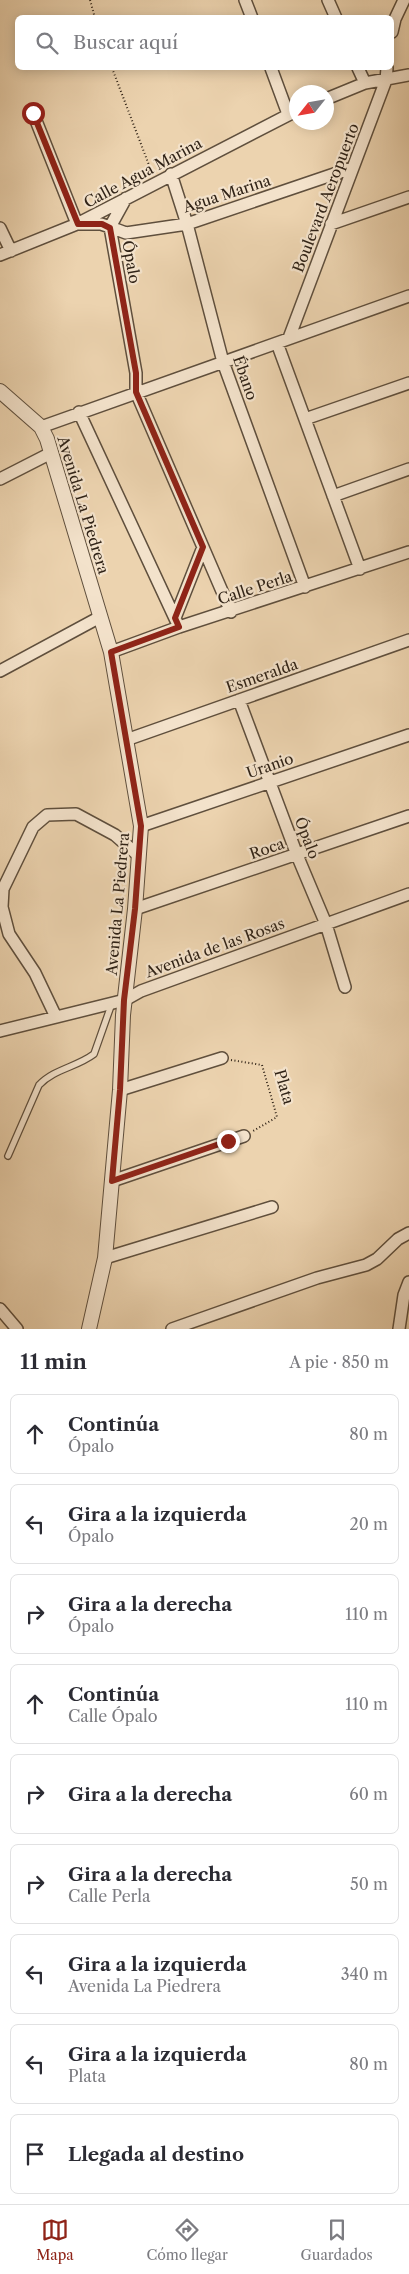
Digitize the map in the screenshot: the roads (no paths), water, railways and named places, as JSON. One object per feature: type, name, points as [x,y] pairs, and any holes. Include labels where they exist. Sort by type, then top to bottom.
[{"type":"street","points":[[245,0],[251,15]]},
{"type":"street","points":[[328,0],[335,15]]},
{"type":"street","points":[[394,23],[404,0]]},
{"type":"street","points":[[395,19],[409,15]]},
{"type":"street","points":[[272,70],[289,106]]},
{"type":"street","points":[[359,70],[365,83]]},
{"type":"street","name":"Boulevard Aeropuerto","points":[[289,338],[386,80],[387,70]]},
{"type":"street","points":[[334,95],[365,83],[409,76]]},
{"type":"street","points":[[33,113],[78,224]]},
{"type":"street","name":"Calle Agua Marina","points":[[0,256],[78,224],[289,114]]},
{"type":"street","name":"Agua Marina","points":[[110,228],[126,233],[187,224],[352,168]]},
{"type":"street","name":"Ébano","points":[[171,174],[187,224],[223,362],[305,587]]},
{"type":"street","points":[[110,228],[126,198]]},
{"type":"street","points":[[331,224],[409,198]]},
{"type":"street","name":"Ópalo","points":[[78,224],[102,224],[110,228],[136,373],[136,392]]},
{"type":"street","points":[[0,228],[11,251]]},
{"type":"street","points":[[41,427],[409,296]]},
{"type":"street","points":[[277,343],[360,569]]},
{"type":"street","points":[[305,419],[409,384]]},
{"type":"street","name":"Avenida La Piedrera","points":[[0,391],[41,427],[51,453],[111,652],[141,826],[135,909],[118,1002],[120,1090],[105,1258],[89,1329]]},
{"type":"street","points":[[136,392],[231,612]]},
{"type":"street","points":[[79,412],[177,623]]},
{"type":"street","points":[[0,479],[51,453]]},
{"type":"street","points":[[333,496],[409,469]]},
{"type":"street","points":[[177,623],[203,547]]},
{"type":"street","name":"Calle Perla","points":[[111,652],[177,623],[231,612],[409,552]]},
{"type":"street","points":[[0,671],[100,617]]},
{"type":"street","name":"Esmeralda","points":[[126,740],[409,640]]},
{"type":"street","name":"Ópalo","points":[[239,700],[271,782],[296,854],[326,924],[345,987]]},
{"type":"street","name":"Uranio","points":[[141,826],[409,735]]},
{"type":"street","points":[[56,1017],[36,974],[9,934],[2,907],[3,889],[33,827],[47,815],[76,814],[115,835],[139,856]]},
{"type":"street","name":"Roca","points":[[135,909],[409,816]]},
{"type":"street","name":"Avenida de las Rosas","points":[[0,1031],[118,1002],[141,991],[409,894]]},
{"type":"street","points":[[120,1090],[222,1058]]},
{"type":"street","points":[[112,1181],[244,1136]]},
{"type":"street","points":[[105,1258],[272,1207]]},
{"type":"street","points":[[172,1329],[317,1278],[366,1265],[377,1259],[398,1239],[409,1233]]},
{"type":"street","points":[[400,1329],[404,1295],[409,1282]]},
{"type":"street","points":[[0,1308],[17,1329]]},
{"type":"lane","points":[[8,1156],[39,1085],[47,1076],[94,1054],[118,1002]]}]
